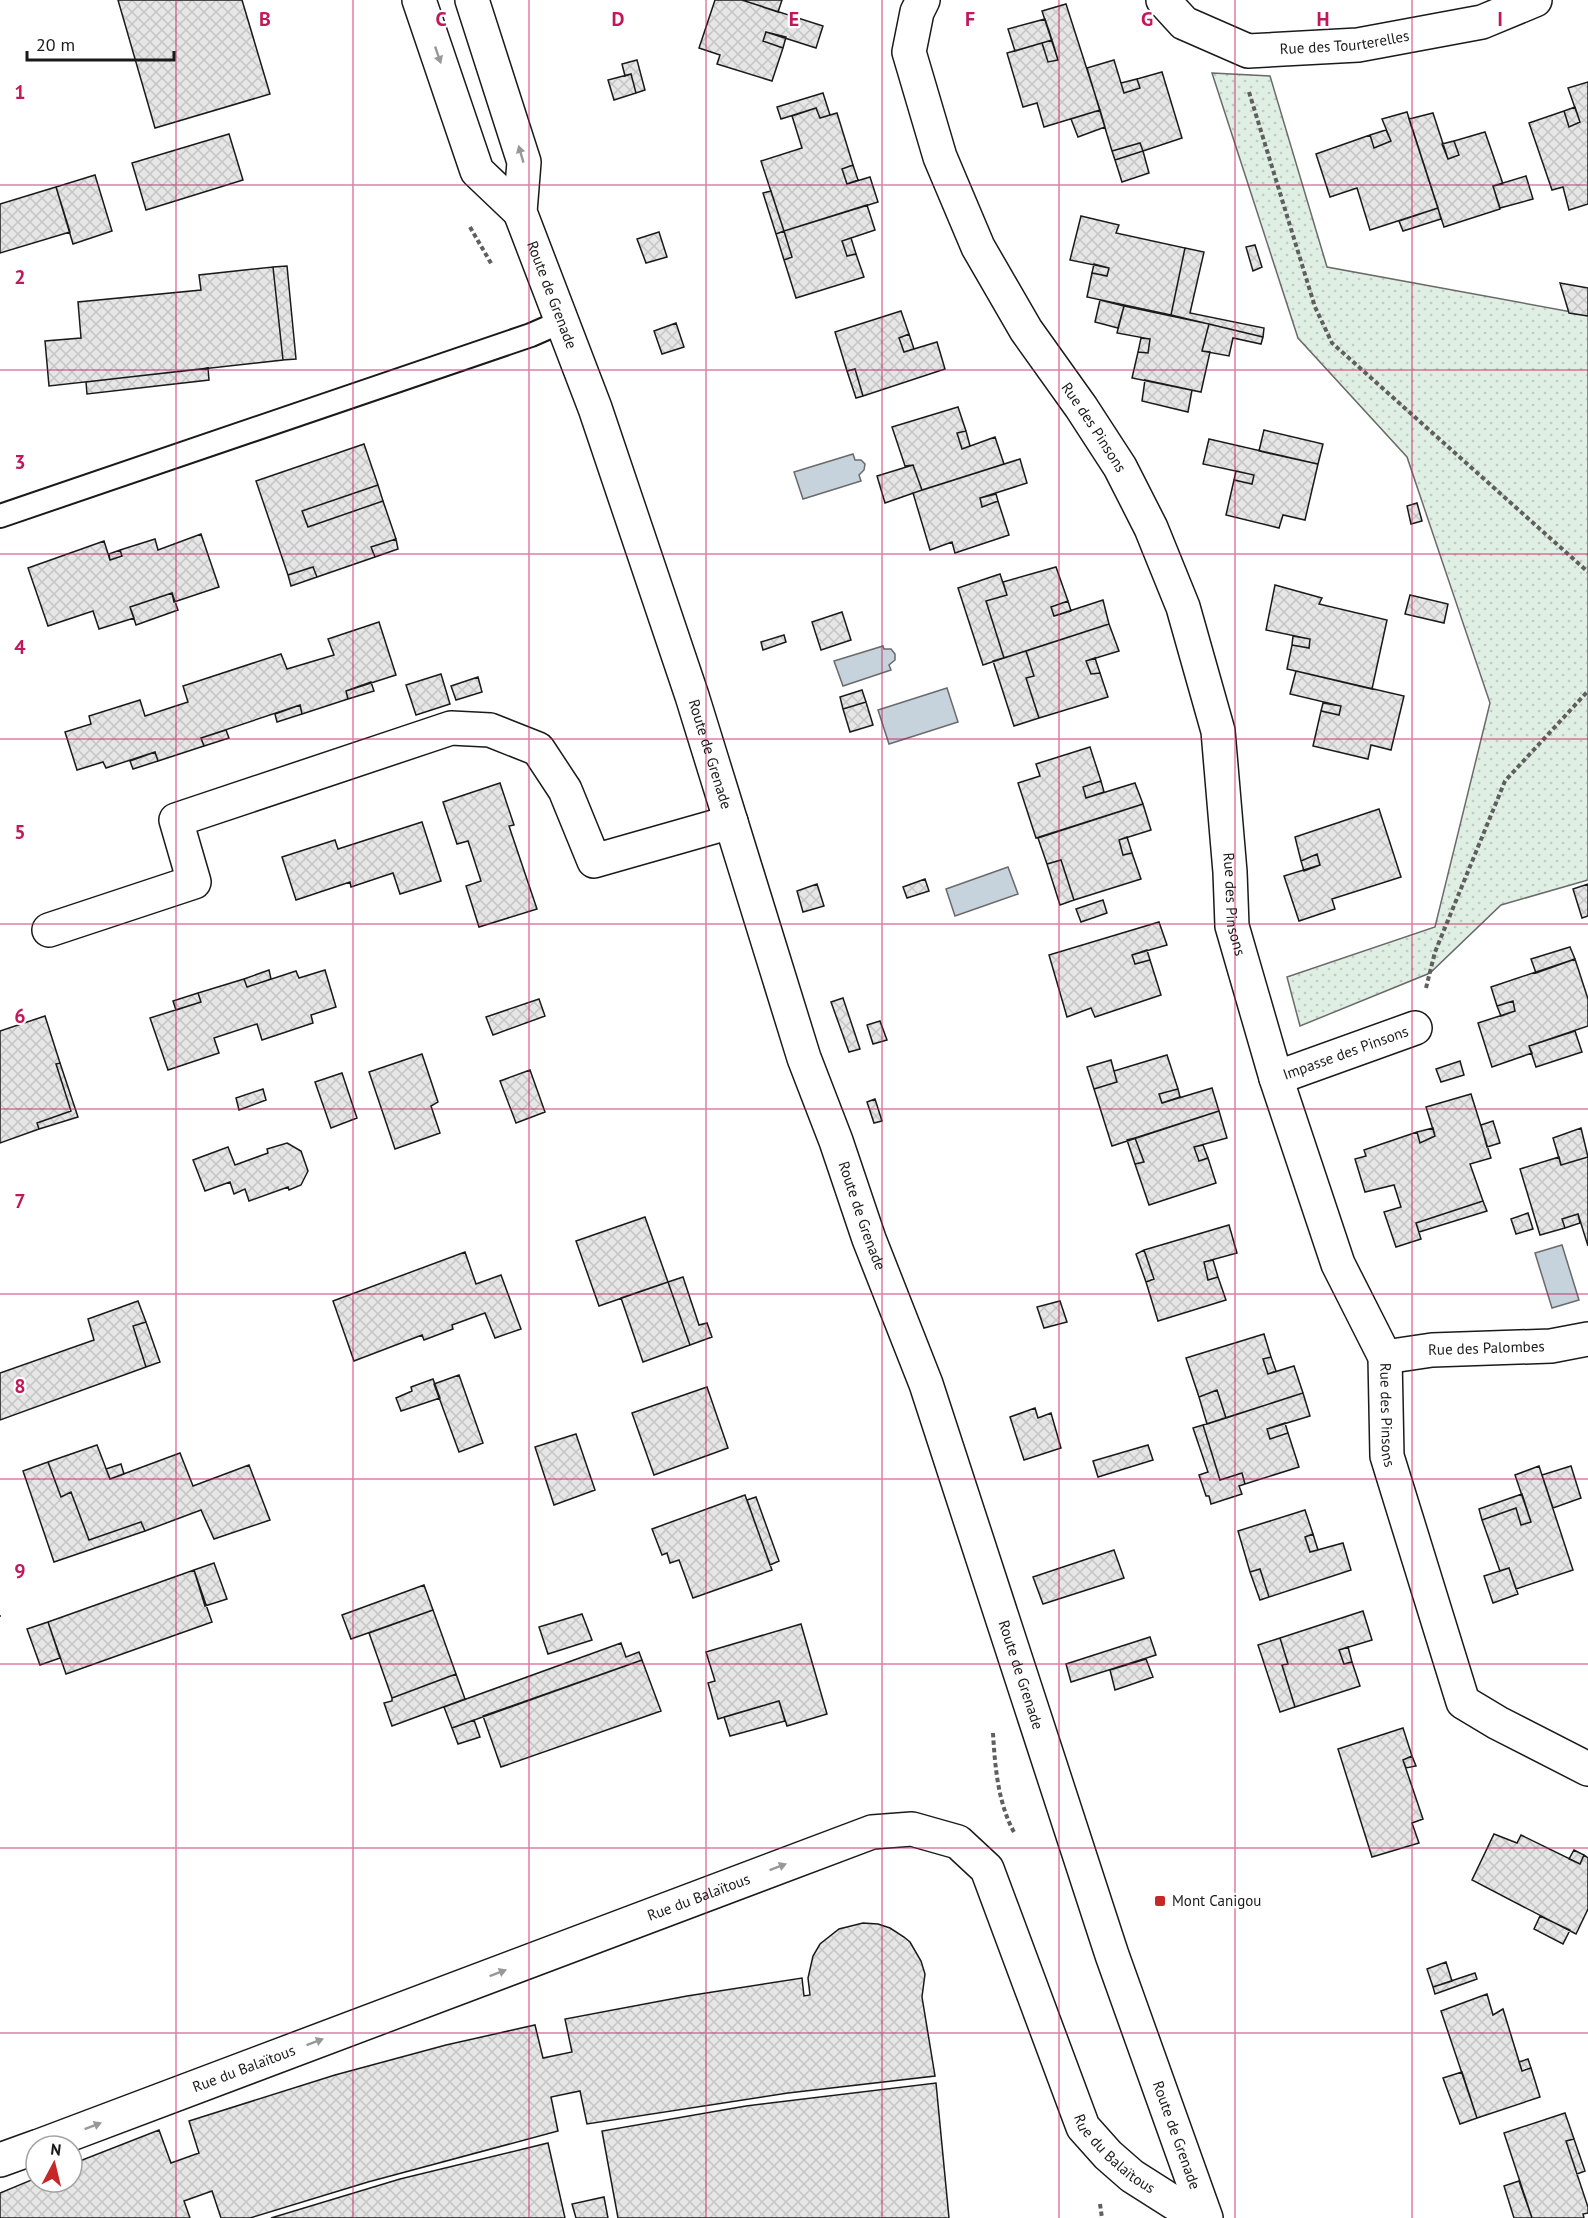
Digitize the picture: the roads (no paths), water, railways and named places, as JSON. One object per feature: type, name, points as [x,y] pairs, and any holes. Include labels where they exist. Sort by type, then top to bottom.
[{"type":"street","name":"Route de Grenade","points":[[419,0],[477,171],[520,212],[599,419],[692,696],[804,1058],[836,1141],[869,1239],[926,1384],[1109,1944],[1206,2218]]},
{"type":"street","name":"Route de Grenade","points":[[472,0],[524,162],[520,212]]},
{"type":"street","name":"Rue des Pinsons","points":[[923,0],[917,12],[909,52],[940,157],[978,247],[1026,330],[1082,407],[1120,467],[1151,528],[1183,607],[1218,730],[1230,872],[1232,926],[1276,1077],[1338,1264],[1385,1357],[1387,1456],[1463,1701],[1498,1723],[1588,1769]]},
{"type":"street","name":"Rue des Tourterelles","points":[[1163,0],[1184,23],[1248,51],[1358,45],[1482,22],[1535,0]]},
{"type":"street","points":[[50,930],[195,882],[176,820],[451,728],[490,730],[538,749],[565,790],[594,861],[731,822]]},
{"type":"street","name":"Impasse des Pinsons","points":[[1276,1077],[1415,1028]]},
{"type":"street","name":"Rue des Palombes","points":[[1385,1357],[1432,1350],[1551,1346],[1588,1339]]},
{"type":"street","name":"Rue du Balaïtous","points":[[69,2134],[872,1832],[912,1829],[958,1842],[987,1869],[1083,2127],[1108,2155],[1132,2176],[1198,2218]]},
{"type":"street","name":"Rue du Balaïtous","points":[[0,2160],[24,2151]]},
{"type":"lane","points":[[0,516],[531,335],[563,321]]},
{"type":"place","name":"Mont Canigou","points":[[1160,1901]]}]
